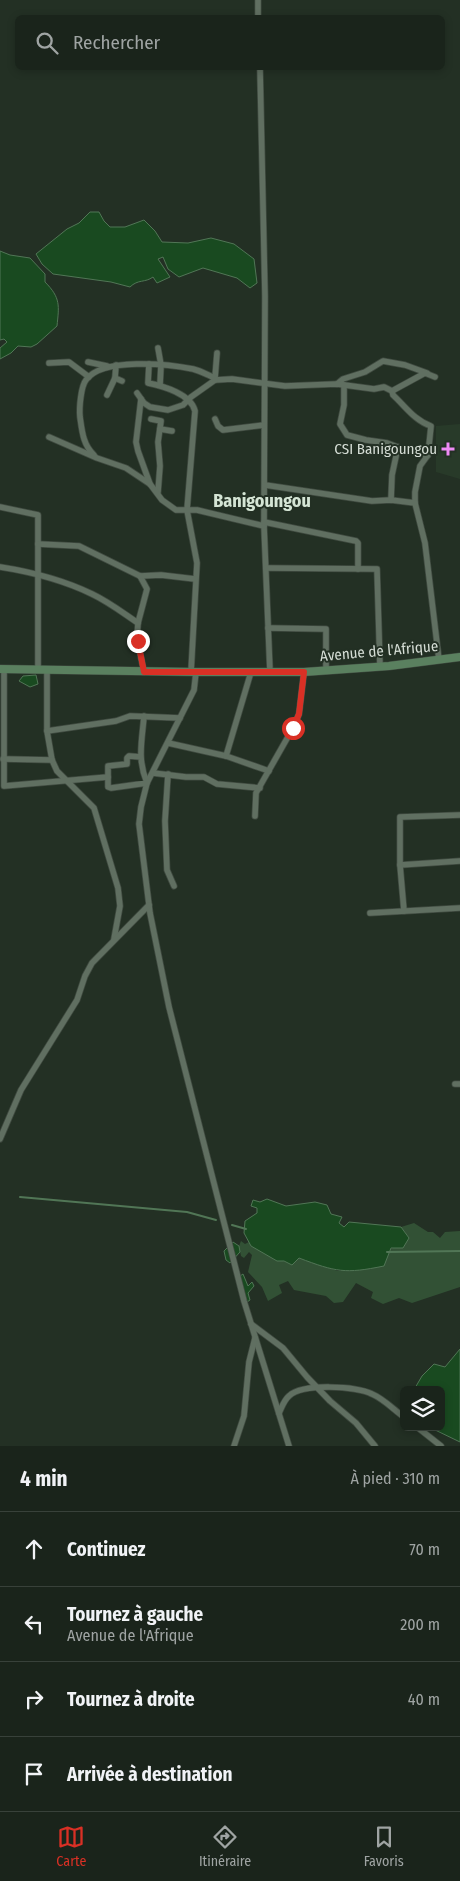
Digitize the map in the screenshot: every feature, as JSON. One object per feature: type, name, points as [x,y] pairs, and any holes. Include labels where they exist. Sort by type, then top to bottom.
[{"type":"main road","name":"Avenue de l'Afrique","points":[[2,669],[144,672],[304,672],[380,667],[460,657]]},
{"type":"street","points":[[258,0],[258,15]]},
{"type":"street","points":[[260,70],[265,301],[264,524],[270,672]]},
{"type":"street","points":[[158,348],[161,365],[160,385]]},
{"type":"street","points":[[137,393],[150,407],[160,410],[174,409],[183,405],[215,379],[217,353]]},
{"type":"street","points":[[428,455],[411,452],[398,446],[347,435],[340,424],[344,405],[340,384],[343,379],[365,372],[383,361],[405,364],[435,377]]},
{"type":"street","points":[[49,363],[69,362],[89,377]]},
{"type":"street","points":[[88,362],[107,366],[161,365],[193,369],[215,379],[232,379],[265,384],[299,386],[340,384],[374,389],[384,387],[392,391],[404,407],[426,425],[431,426],[428,455],[420,466],[414,503],[425,543],[439,660]]},
{"type":"street","points":[[149,364],[148,383],[160,385],[188,401],[195,411],[187,510],[197,563],[194,690],[148,783],[141,807],[139,824],[149,905],[169,1006],[213,1183],[255,1336],[289,1446]]},
{"type":"street","points":[[97,458],[90,452],[85,442],[79,410],[85,381],[107,366]]},
{"type":"street","points":[[108,395],[115,378],[116,366]]},
{"type":"street","points":[[392,391],[427,373]]},
{"type":"street","points":[[115,378],[122,381]]},
{"type":"street","points":[[141,399],[136,442],[150,484]]},
{"type":"street","points":[[151,419],[161,421],[158,442],[160,466],[158,492]]},
{"type":"street","points":[[215,419],[218,426],[226,430],[264,425]]},
{"type":"street","points":[[160,429],[172,431]]},
{"type":"street","points":[[49,437],[97,458],[126,468],[150,484],[168,505],[176,510],[197,510],[357,541],[359,551],[358,569]]},
{"type":"street","points":[[391,500],[392,475],[398,446]]},
{"type":"street","points":[[265,485],[372,501],[391,500],[414,503]]},
{"type":"street","points":[[0,507],[38,515],[38,670]]},
{"type":"street","points":[[38,544],[79,546],[140,576],[161,575],[196,579]]},
{"type":"street","points":[[0,572],[0,567],[38,574],[93,594],[138,623]]},
{"type":"street","points":[[266,568],[378,570],[380,667]]},
{"type":"street","points":[[140,576],[147,589],[138,623],[137,638],[144,672]]},
{"type":"street","points":[[268,628],[326,629],[326,671]]},
{"type":"street","points":[[2,669],[4,786],[108,777]]},
{"type":"street","points":[[47,670],[47,731],[52,760],[57,771],[94,808],[118,888],[120,906],[114,939]]},
{"type":"street","points":[[226,756],[251,672]]},
{"type":"street","points":[[255,816],[256,794],[299,714],[304,672]]},
{"type":"street","points":[[47,731],[116,722],[130,716],[180,718]]},
{"type":"street","points":[[144,716],[141,757],[142,770],[148,783]]},
{"type":"street","points":[[168,743],[226,756],[269,771]]},
{"type":"street","points":[[141,757],[130,756],[127,758],[127,764],[108,766],[108,786],[111,788],[148,783]]},
{"type":"street","points":[[3,760],[52,760]]},
{"type":"street","points":[[153,773],[204,777],[217,784],[260,788]]},
{"type":"street","points":[[168,774],[165,822],[167,870],[174,886]]},
{"type":"street","points":[[404,911],[400,865],[400,817],[460,815]]},
{"type":"street","points":[[400,865],[460,861]]},
{"type":"street","points":[[0,1139],[18,1096],[77,1000],[92,962],[149,905]]},
{"type":"street","points":[[370,913],[460,908]]},
{"type":"street","points":[[252,1324],[283,1348],[317,1387],[356,1424],[375,1446]]},
{"type":"street","points":[[234,1446],[244,1416],[249,1362],[255,1336]]},
{"type":"street","points":[[279,1414],[289,1395],[295,1391],[317,1387],[374,1394],[400,1414]]},
{"type":"street","points":[[422,1431],[441,1446]]},
{"type":"shaded area","points":[[90,212],[99,212],[110,227],[125,227],[144,220],[155,231],[162,242],[188,243],[211,238],[234,244],[254,259],[257,283],[250,288],[237,278],[203,268],[179,277],[168,269],[163,257],[158,259],[170,277],[157,283],[153,277],[130,287],[111,282],[53,274],[42,264],[36,254],[67,229],[79,223]]},
{"type":"shaded area","points":[[0,251],[10,255],[30,258],[45,274],[45,282],[54,293],[58,308],[57,326],[37,344],[31,347],[18,346],[11,353],[0,359],[0,348],[7,342],[4,339],[0,340]]},
{"type":"shaded area","name":"CSI Banigoungou","points":[[460,424],[460,479],[436,472],[436,426]]},
{"type":"shaded area","points":[[36,675],[38,684],[30,687],[19,681],[23,676]]},
{"type":"shaded area","points":[[267,1199],[286,1206],[315,1202],[327,1205],[331,1214],[342,1217],[339,1223],[344,1227],[349,1222],[401,1227],[409,1238],[403,1248],[391,1248],[384,1266],[371,1269],[350,1271],[332,1269],[299,1258],[292,1265],[284,1261],[277,1261],[251,1246],[244,1233],[245,1221],[257,1213],[257,1208],[251,1206],[253,1200],[260,1202]]},
{"type":"shaded area","points":[[414,1223],[428,1232],[433,1232],[440,1238],[445,1232],[460,1231],[460,1287],[412,1303],[399,1298],[383,1304],[371,1298],[373,1292],[356,1283],[343,1302],[334,1303],[326,1296],[294,1290],[288,1281],[279,1285],[282,1293],[268,1301],[262,1287],[248,1272],[252,1255],[249,1252],[244,1258],[241,1256],[239,1246],[241,1241],[245,1244],[249,1242],[251,1246],[292,1265],[299,1258],[338,1271],[356,1271],[409,1238],[401,1227]]},
{"type":"shaded area","points":[[233,1242],[239,1246],[240,1252],[230,1263],[226,1260],[224,1251]]},
{"type":"shaded area","points":[[243,1274],[248,1286],[252,1282],[254,1286],[248,1293],[250,1300],[247,1302],[240,1276]]},
{"type":"shaded area","points":[[460,1349],[460,1442],[437,1431],[445,1431],[445,1386],[416,1386],[422,1376],[434,1364],[445,1367]]},
{"type":"waterway","points":[[20,1197],[187,1212],[216,1220]]},
{"type":"waterway","points":[[232,1225],[246,1229]]},
{"type":"waterway","points":[[387,1252],[460,1251]]},
{"type":"place","name":"CSI Banigoungou","points":[[448,449]]},
{"type":"district","name":"Banigoungou","points":[[262,501]]},
{"type":"route","points":[[138,641],[144,672],[304,672],[299,714],[293,728]]}]
